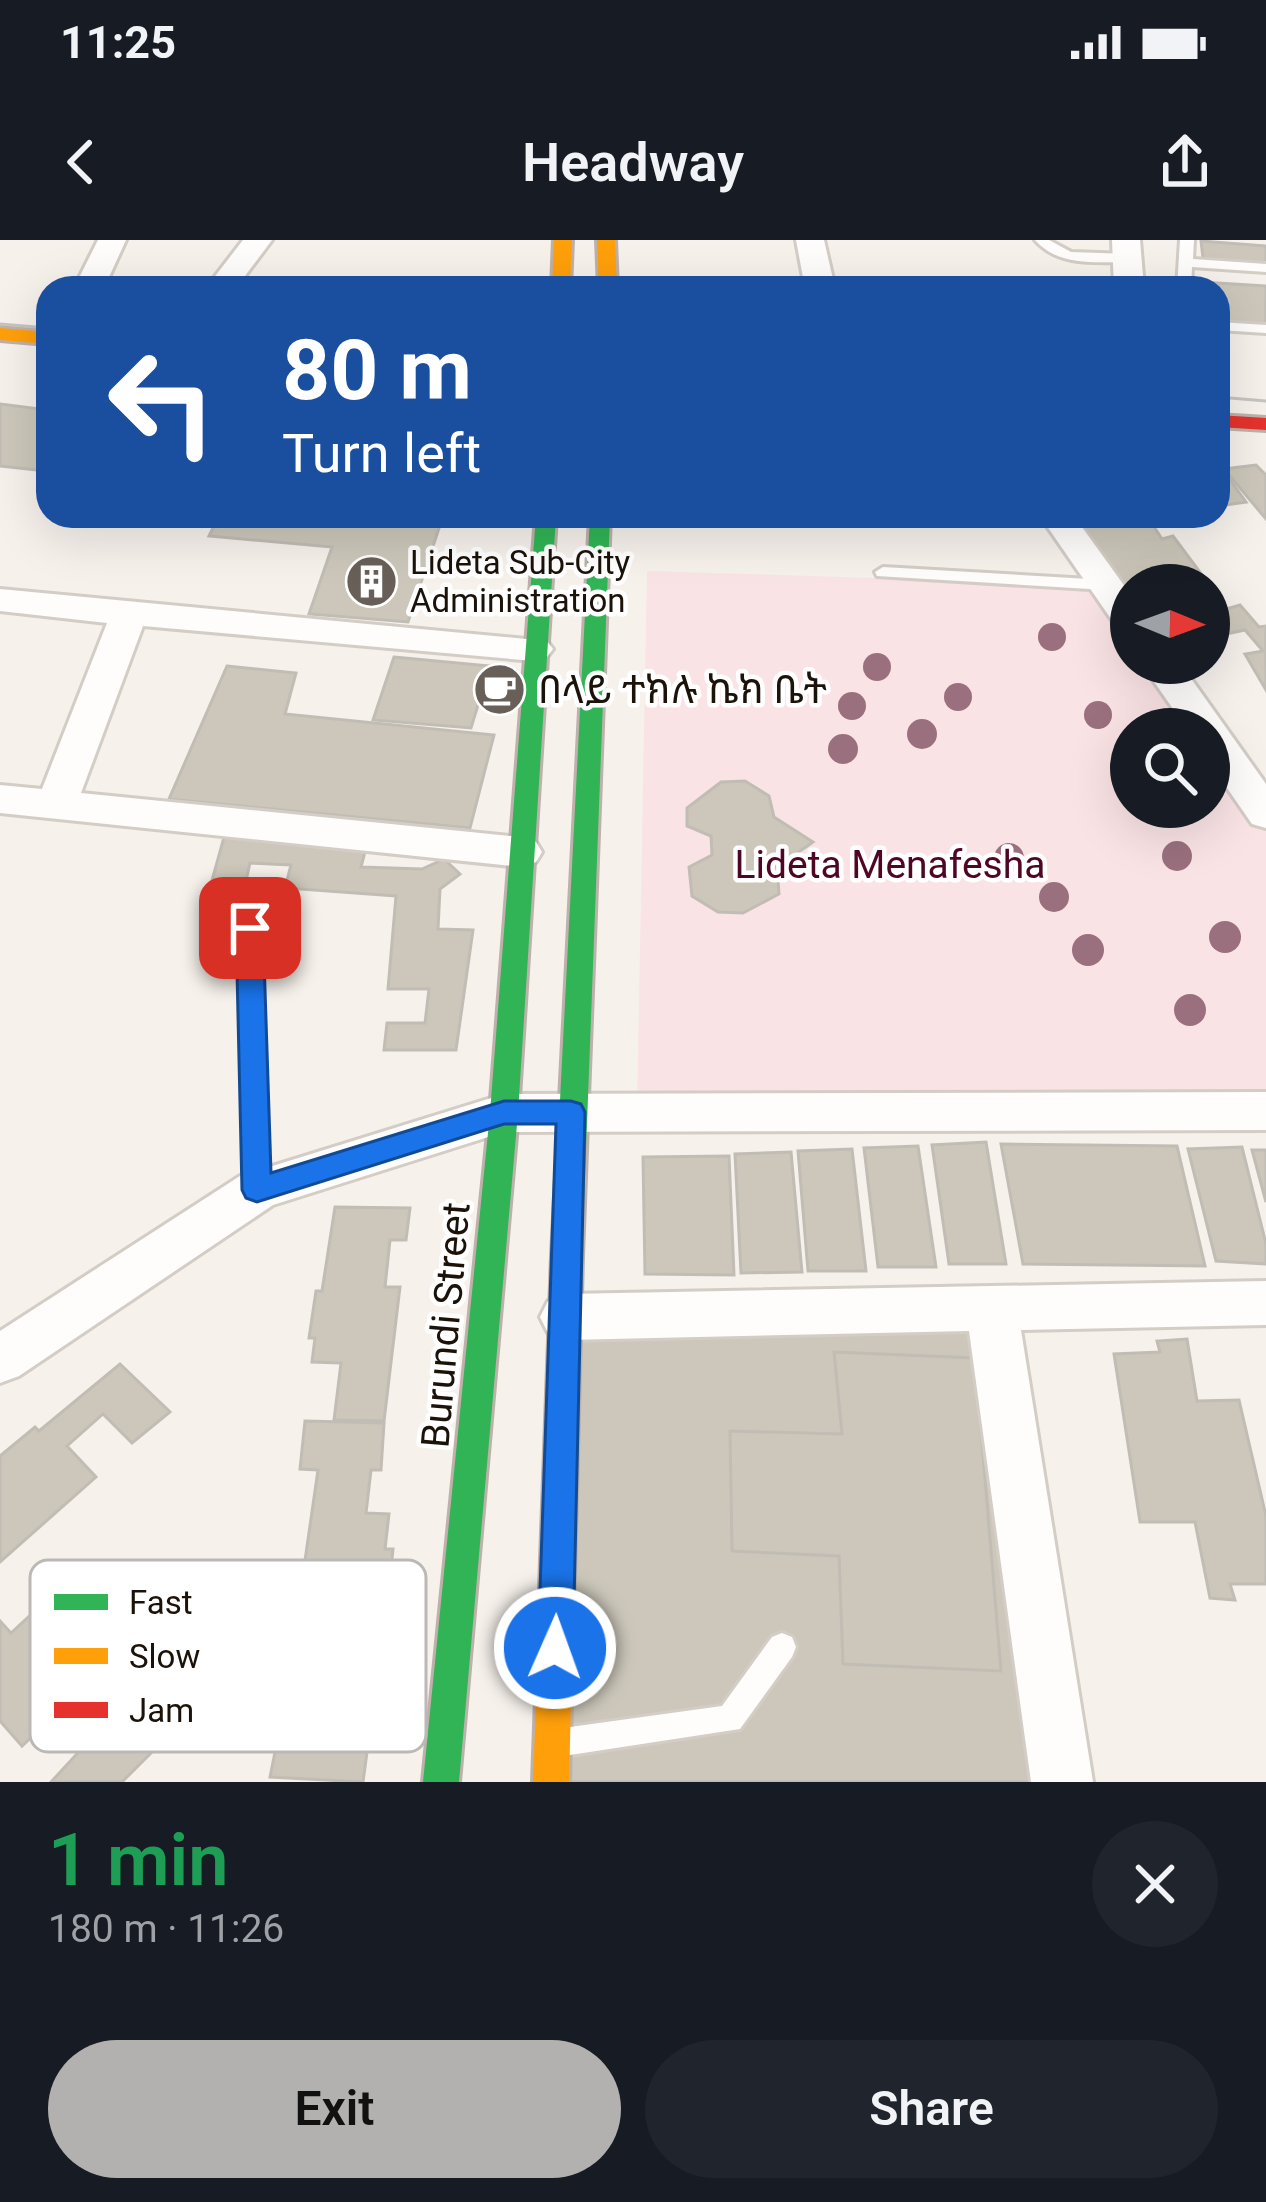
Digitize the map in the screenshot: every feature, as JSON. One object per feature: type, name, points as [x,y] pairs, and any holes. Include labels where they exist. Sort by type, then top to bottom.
[{"type":"main road","points":[[606,240],[609,276]]},
{"type":"main road","points":[[1,335],[36,337]]},
{"type":"main road","points":[[1230,422],[1266,424]]},
{"type":"main road","name":"Burundi Street","points":[[441,1782],[504,1112],[545,528]]},
{"type":"main road","points":[[550,1782],[571,1112],[599,528]]},
{"type":"street","points":[[95,276],[112,240]]},
{"type":"street","points":[[230,276],[257,240]]},
{"type":"street","points":[[810,240],[818,276]]},
{"type":"street","points":[[1066,528],[1110,591]]},
{"type":"street","points":[[0,600],[534,649]]},
{"type":"street","points":[[56,805],[130,612]]},
{"type":"street","points":[[1230,762],[1266,814]]},
{"type":"street","points":[[0,800],[521,852]]},
{"type":"street","points":[[0,1360],[257,1190],[504,1112],[1266,1111]]},
{"type":"street","points":[[566,1317],[1266,1303]]},
{"type":"street","points":[[992,1310],[1062,1782]]},
{"type":"lane","points":[[1042,240],[1062,255],[1128,262]]},
{"type":"lane","points":[[1185,276],[1186,240]]},
{"type":"lane","points":[[1186,263],[1266,268]]},
{"type":"lane","points":[[1230,327],[1266,329]]},
{"type":"lane","points":[[883,572],[1106,585]]},
{"type":"lane","points":[[250,928],[257,1190]]},
{"type":"lane","points":[[552,1743],[730,1719],[782,1647]]},
{"type":"green space","name":"Lideta Menafesha","points":[[647,571],[1106,585],[1110,591],[1110,684],[1173,684],[1189,708],[1110,708],[1110,828],[1230,828],[1230,768],[1266,821],[1266,1111],[637,1112]]},
{"type":"building","points":[[1201,241],[1266,246],[1266,263],[1203,258]]},
{"type":"building","points":[[1230,284],[1266,286],[1266,325],[1230,323]]},
{"type":"building","points":[[0,404],[36,408],[36,470],[0,466]]},
{"type":"building","points":[[1256,465],[1266,475],[1266,519],[1230,476],[1230,468]]},
{"type":"building","points":[[1230,480],[1246,502],[1230,504]]},
{"type":"building","name":"Lideta Sub-City Administration","points":[[213,528],[439,528],[408,622],[309,614],[332,547],[209,536]]},
{"type":"building","points":[[1085,528],[1155,528],[1162,539],[1173,536],[1194,564],[1110,565]]},
{"type":"building","points":[[1240,605],[1259,627],[1266,626],[1266,690],[1245,654],[1263,651],[1245,630],[1230,633],[1230,608]]},
{"type":"building","points":[[394,657],[490,666],[471,728],[373,720]]},
{"type":"building","points":[[227,666],[296,673],[285,714],[494,735],[470,828],[169,799]]},
{"type":"building","points":[[745,781],[769,796],[774,817],[813,842],[777,867],[779,894],[743,913],[718,912],[692,896],[689,867],[712,855],[711,836],[687,826],[687,808],[721,782]]},
{"type":"building","points":[[224,837],[367,844],[361,867],[422,869],[444,859],[460,874],[440,889],[438,929],[473,930],[456,1050],[384,1050],[387,1023],[425,1023],[429,989],[388,989],[396,896],[285,888],[291,865],[250,863],[245,885],[211,884]]},
{"type":"building","points":[[986,1142],[1006,1264],[949,1264],[932,1145]]},
{"type":"building","points":[[1001,1144],[1177,1146],[1205,1266],[1023,1264]]},
{"type":"building","points":[[918,1146],[936,1267],[878,1267],[864,1148]]},
{"type":"building","points":[[1242,1147],[1266,1244],[1266,1264],[1216,1261],[1188,1149]]},
{"type":"building","points":[[852,1149],[866,1271],[808,1271],[798,1151]]},
{"type":"building","points":[[1252,1150],[1266,1150],[1266,1202]]},
{"type":"building","points":[[791,1152],[802,1272],[741,1273],[735,1154]]},
{"type":"building","points":[[729,1156],[734,1275],[645,1274],[643,1157]]},
{"type":"building","points":[[335,1207],[410,1208],[406,1240],[390,1240],[385,1287],[400,1287],[384,1421],[334,1420],[341,1363],[312,1362],[315,1338],[309,1338],[316,1291],[322,1291]]},
{"type":"building","points":[[975,1321],[1031,1782],[570,1782],[580,1329]]},
{"type":"building","points":[[1187,1339],[1197,1401],[1239,1400],[1266,1516],[1266,1584],[1230,1584],[1235,1600],[1210,1598],[1195,1522],[1140,1522],[1114,1354],[1160,1352],[1157,1341]]},
{"type":"building","points":[[834,1352],[975,1358],[1001,1671],[843,1664],[839,1556],[732,1551],[730,1431],[842,1434]]},
{"type":"building","points":[[120,1364],[170,1412],[132,1443],[103,1414],[67,1446],[96,1477],[0,1562],[0,1456],[35,1427],[39,1431]]},
{"type":"building","points":[[305,1421],[384,1423],[381,1470],[371,1470],[366,1513],[389,1514],[385,1549],[393,1549],[392,1560],[305,1560],[318,1470],[300,1469]]},
{"type":"building","points":[[30,1616],[30,1738],[22,1746],[0,1721],[0,1621],[11,1633]]},
{"type":"building","points":[[79,1752],[152,1752],[122,1782],[51,1782]]},
{"type":"building","points":[[275,1752],[367,1752],[363,1782],[270,1777]]},
{"type":"tram line","points":[[0,324],[36,327]]},
{"type":"tram line","points":[[1230,398],[1266,401]]},
{"type":"traffic: fast","points":[[441,1782],[504,1113],[545,528]]},
{"type":"traffic: fast","points":[[567,1256],[599,528]]},
{"type":"traffic: slow","points":[[562,276],[563,240]]},
{"type":"traffic: slow","points":[[606,240],[608,276]]},
{"type":"traffic: slow","points":[[0,334],[36,337]]},
{"type":"traffic: slow","points":[[551,1782],[567,1256]]},
{"type":"traffic: jam","points":[[1230,422],[1266,424]]},
{"type":"place","name":"Lideta Sub-City Administration","points":[[371,581]]},
{"type":"place","name":"በላይ ተክሉ ኬክ ቤት","points":[[499,689]]},
{"type":"route","points":[[250,928],[257,1190],[504,1112],[571,1112],[555,1648]]}]
